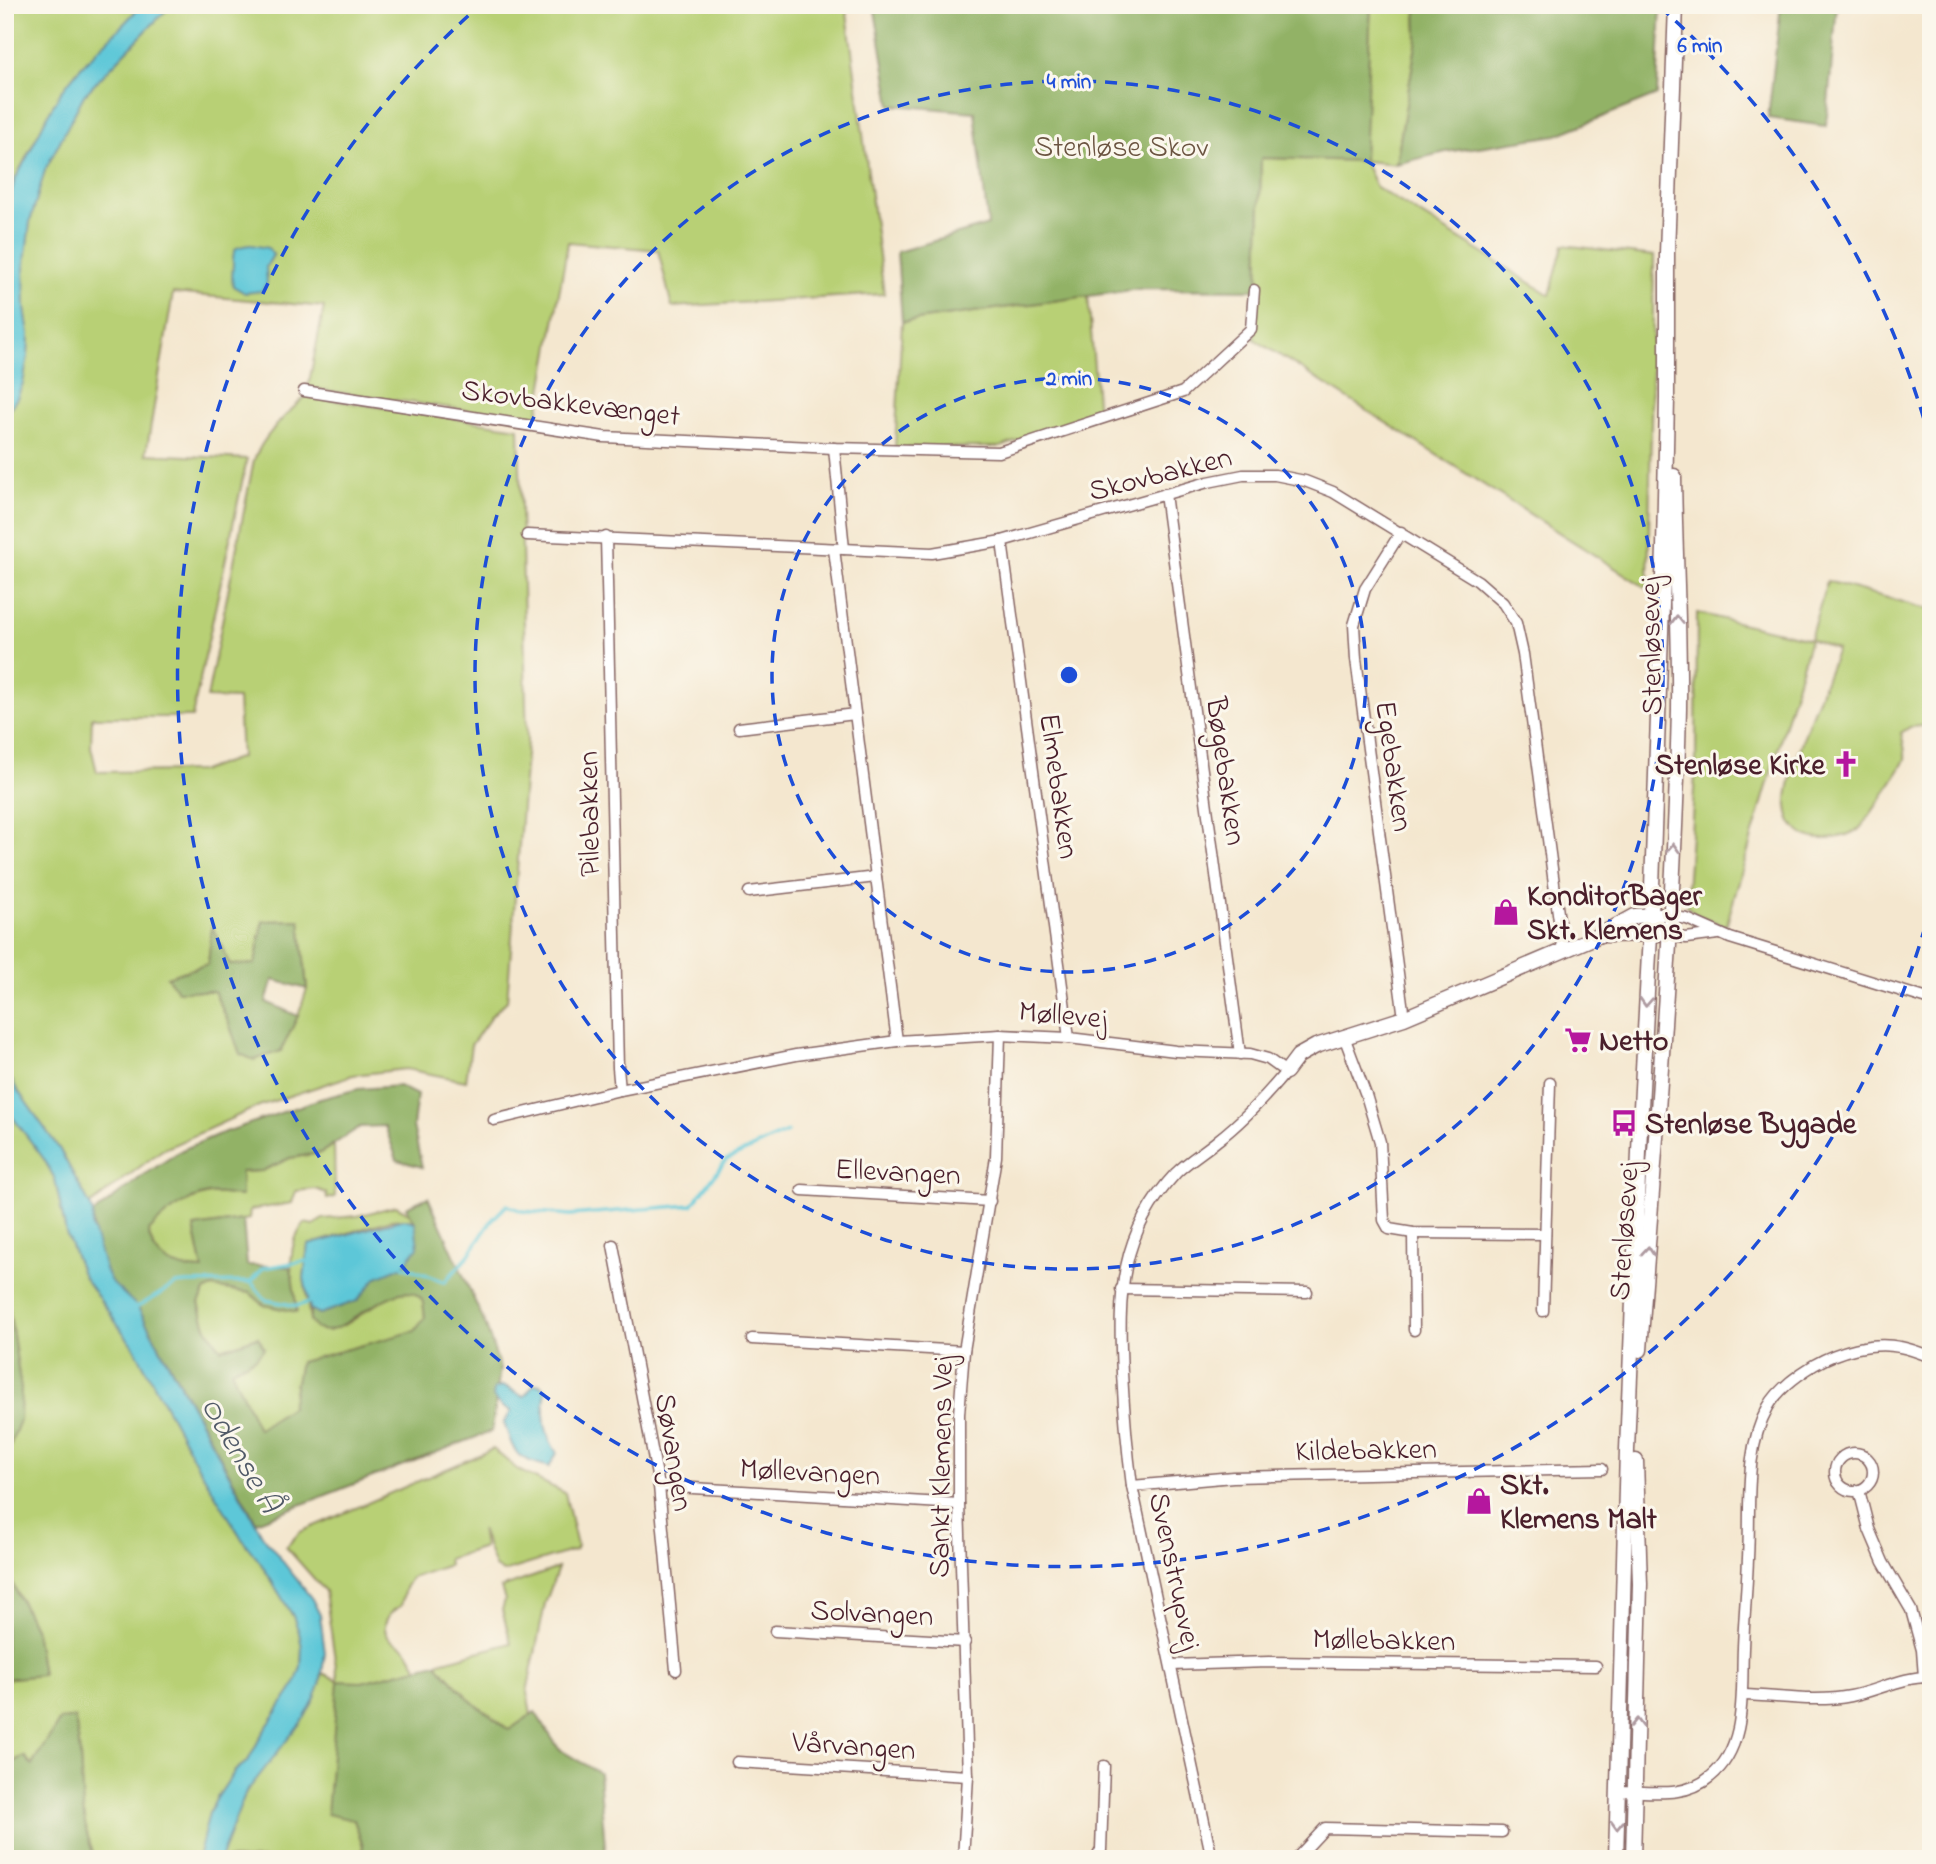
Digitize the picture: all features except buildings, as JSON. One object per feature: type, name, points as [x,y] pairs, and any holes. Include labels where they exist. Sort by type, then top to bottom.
[{"type":"street","name":"Stenløsevej","points":[[1616,1859],[1630,1383],[1651,915],[1667,398],[1667,253],[1676,5]]},
{"type":"street","name":"Skovbakkevænget","points":[[304,391],[604,436],[834,448],[999,452],[1183,393],[1251,329],[1254,290]]},
{"type":"street","name":"Stenløsevej","points":[[1633,1859],[1640,1584],[1637,1396],[1669,936],[1679,707],[1673,438],[1667,398]]},
{"type":"street","points":[[834,448],[839,549],[855,714],[897,1041]]},
{"type":"street","name":"Skovbakken","points":[[527,535],[932,554],[1002,541],[1208,482],[1243,475],[1275,475],[1305,481],[1333,492],[1478,581],[1503,603],[1516,623],[1524,654],[1563,950]]},
{"type":"street","name":"Bøgebakken","points":[[1165,494],[1240,1054]]},
{"type":"street","name":"Egebakken","points":[[1401,532],[1365,589],[1354,625],[1404,1018]]},
{"type":"street","name":"Pilebakken","points":[[606,537],[617,1055],[620,1090]]},
{"type":"street","name":"Elmebakken","points":[[1002,541],[1069,1038]]},
{"type":"street","points":[[739,728],[855,714]]},
{"type":"street","points":[[749,892],[876,877]]},
{"type":"street","points":[[1286,1072],[1298,1056],[1317,1046],[1404,1018],[1600,935],[1635,916],[1687,919],[1718,934],[1931,1000]]},
{"type":"street","points":[[1600,935],[1650,933],[1686,937],[1718,934]]},
{"type":"street","name":"Møllevej","points":[[494,1120],[620,1090],[796,1055],[897,1041],[1000,1035],[1069,1038],[1176,1051],[1257,1055],[1268,1059],[1286,1072]]},
{"type":"street","name":"Sankt Klemens Vej","points":[[963,1859],[968,1776],[959,1504],[959,1414],[964,1351],[996,1157],[1000,1035]]},
{"type":"street","points":[[1345,1039],[1380,1142],[1384,1220],[1389,1229],[1413,1233],[1545,1234]]},
{"type":"street","name":"Svenstrupvej","points":[[1212,1859],[1132,1486],[1126,1443],[1120,1331],[1121,1289],[1132,1241],[1152,1203],[1177,1172],[1255,1109],[1286,1072]]},
{"type":"street","points":[[1543,1311],[1550,1083]]},
{"type":"street","name":"Ellevangen","points":[[802,1190],[990,1201]]},
{"type":"street","points":[[1413,1233],[1414,1330]]},
{"type":"street","name":"Søvangen","points":[[613,1244],[659,1486],[676,1670]]},
{"type":"street","points":[[1121,1289],[1307,1292]]},
{"type":"street","points":[[752,1339],[964,1351]]},
{"type":"street","points":[[1618,1791],[1690,1790],[1709,1779],[1720,1768],[1734,1741],[1744,1695],[1743,1650],[1751,1475],[1755,1437],[1769,1406],[1793,1378],[1825,1359],[1862,1347],[1899,1346],[1931,1357]]},
{"type":"street","name":"Kildebakken","points":[[1132,1486],[1233,1476],[1602,1469]]},
{"type":"street","name":"Møllevangen","points":[[659,1486],[959,1504]]},
{"type":"street","points":[[1744,1695],[1821,1700],[1928,1677],[1911,1610],[1883,1562],[1869,1529],[1858,1490]]},
{"type":"street","name":"Solvangen","points":[[775,1631],[965,1642]]},
{"type":"street","name":"Møllebakken","points":[[1171,1665],[1269,1662],[1597,1666]]},
{"type":"street","name":"Vårvangen","points":[[737,1762],[968,1776]]},
{"type":"street","points":[[1096,1859],[1101,1850],[1104,1766]]},
{"type":"street","points":[[1296,1859],[1325,1828],[1502,1832]]},
{"type":"green space","points":[[5,5],[141,5],[114,37],[78,70],[56,100],[15,179],[5,229]]},
{"type":"green space","points":[[171,5],[846,5],[884,294],[672,307],[658,250],[568,242],[537,420],[308,388],[324,307],[173,293],[146,454],[247,459],[192,717],[92,717],[91,747],[97,772],[202,771],[241,757],[238,699],[207,698],[254,460],[270,433],[306,396],[519,428],[527,742],[507,1001],[493,1014],[471,1045],[466,1081],[406,1069],[353,1075],[259,1106],[162,1150],[90,1205],[60,1150],[5,1068],[5,415],[17,398],[23,383],[28,356],[24,269],[30,222],[45,170],[84,95]],"holes":[[[273,255],[266,267],[266,283],[234,286],[233,260]],[[300,920],[307,989],[298,1016],[228,1021],[214,991],[179,991],[167,977],[208,964],[212,927],[230,965],[255,964],[263,921]]]},
{"type":"green space","name":"Stenløse Skov","points":[[874,5],[1371,5],[1364,161],[1261,158],[1258,290],[1139,289],[902,322],[897,252],[988,225],[975,112],[891,105]]},
{"type":"green space","points":[[1371,5],[1416,5],[1417,39],[1396,164],[1364,161],[1376,187],[1550,295],[1563,245],[1654,256],[1648,589],[1254,339],[1258,290],[1261,158],[1363,161]]},
{"type":"green space","points":[[1416,5],[1661,5],[1657,95],[1557,135],[1446,152],[1396,164],[1417,39]]},
{"type":"green space","points":[[1781,5],[1837,5],[1826,126],[1768,118]]},
{"type":"green space","points":[[1088,296],[1098,414],[1000,447],[895,448],[902,322]]},
{"type":"green space","points":[[1827,581],[1931,610],[1931,725],[1910,727],[1901,733],[1905,759],[1898,773],[1858,830],[1836,838],[1804,835],[1796,829],[1787,807],[1798,752],[1837,649],[1810,639]]},
{"type":"green space","points":[[1697,613],[1810,639],[1726,926],[1695,914],[1686,905],[1696,761]]},
{"type":"green space","points":[[300,920],[307,989],[273,980],[266,1002],[298,1016],[281,1051],[254,1060],[240,1054],[214,991],[178,991],[167,977],[208,964],[212,926],[230,965],[255,964],[263,921]]},
{"type":"green space","points":[[399,1086],[417,1095],[413,1126],[422,1167],[397,1160],[385,1126],[360,1127],[320,1153],[290,1158],[262,1171],[241,1172],[241,1196],[216,1193],[191,1199],[175,1208],[148,1232],[155,1250],[167,1262],[183,1268],[203,1270],[194,1227],[243,1220],[247,1265],[291,1267],[297,1312],[264,1305],[250,1293],[212,1287],[205,1291],[199,1303],[206,1327],[221,1349],[258,1337],[264,1348],[256,1358],[231,1370],[258,1429],[291,1407],[300,1362],[415,1331],[425,1317],[422,1300],[413,1293],[389,1297],[337,1328],[327,1331],[316,1329],[310,1321],[310,1309],[320,1314],[357,1301],[377,1276],[404,1266],[415,1222],[406,1207],[428,1197],[486,1326],[500,1368],[492,1431],[256,1522],[137,1306],[117,1289],[107,1276],[97,1250],[93,1214],[182,1150],[217,1135],[320,1099],[358,1089]]},
{"type":"green space","points":[[5,1107],[44,1159],[55,1179],[66,1233],[83,1276],[135,1349],[196,1463],[293,1616],[299,1632],[302,1647],[301,1667],[295,1685],[262,1734],[248,1761],[235,1771],[217,1798],[209,1813],[198,1859],[96,1859],[88,1843],[82,1810],[80,1756],[60,1720],[32,1765],[24,1756],[5,1766],[5,1679],[42,1674],[35,1630],[5,1568],[5,1458],[11,1445],[21,1389],[5,1281]]},
{"type":"green space","points":[[334,1145],[335,1197],[327,1199],[326,1193],[316,1189],[296,1191],[292,1203],[250,1210],[249,1219],[194,1227],[203,1270],[174,1266],[155,1250],[148,1231],[182,1204],[210,1194],[241,1196],[241,1172],[262,1171],[290,1158],[320,1153]]},
{"type":"green space","points":[[396,1206],[409,1213],[415,1222],[391,1220],[308,1245],[304,1278],[310,1321],[328,1331],[348,1323],[385,1299],[406,1292],[415,1293],[422,1300],[425,1317],[415,1332],[300,1362],[291,1407],[257,1429],[231,1370],[256,1358],[264,1348],[258,1337],[221,1349],[206,1327],[199,1303],[205,1291],[212,1287],[250,1293],[264,1305],[297,1312],[291,1265],[294,1243],[305,1223],[313,1225],[323,1219],[357,1216]]},
{"type":"green space","points":[[5,1281],[21,1389],[20,1420],[5,1458]]},
{"type":"green space","points":[[493,1449],[518,1470],[565,1493],[577,1546],[575,1550],[503,1572],[495,1567],[481,1529],[484,1547],[448,1559],[449,1565],[411,1578],[405,1588],[401,1606],[389,1615],[385,1629],[390,1639],[407,1650],[418,1668],[362,1682],[354,1820],[363,1846],[361,1859],[220,1859],[245,1794],[320,1685],[322,1673],[338,1680],[325,1591],[286,1547],[300,1532]]},
{"type":"green space","points":[[5,1568],[35,1630],[42,1675],[5,1679]]},
{"type":"green space","points":[[558,1568],[545,1604],[527,1692],[531,1715],[509,1730],[470,1700],[436,1663],[511,1643],[502,1610],[505,1600],[501,1588]]},
{"type":"green space","points":[[436,1663],[470,1700],[509,1730],[535,1712],[559,1749],[599,1773],[606,1859],[361,1859],[363,1846],[354,1820],[327,1814],[338,1681],[362,1682]]},
{"type":"green space","points":[[75,1718],[85,1821],[96,1859],[5,1859],[5,1766],[24,1756],[32,1765],[60,1720]]},
{"type":"water","points":[[141,5],[171,5],[84,95],[45,170],[30,222],[24,269],[28,356],[23,383],[17,398],[5,415],[6,237],[15,179],[64,88]]},
{"type":"water","points":[[251,245],[268,248],[273,255],[266,267],[267,283],[262,291],[245,293],[233,286],[234,251],[238,247]]},
{"type":"water","points":[[5,1068],[60,1150],[90,1205],[93,1214],[92,1227],[112,1283],[137,1306],[262,1535],[312,1599],[320,1615],[325,1653],[315,1698],[305,1717],[245,1794],[220,1859],[198,1859],[209,1813],[235,1771],[248,1761],[262,1734],[295,1685],[301,1667],[302,1647],[299,1632],[293,1616],[196,1463],[135,1349],[83,1276],[66,1233],[55,1179],[44,1159],[5,1107]]},
{"type":"water","points":[[404,1219],[415,1222],[418,1247],[403,1266],[377,1277],[357,1301],[320,1314],[310,1309],[304,1278],[308,1245]]},
{"type":"water","points":[[534,1384],[541,1385],[546,1391],[545,1423],[557,1453],[549,1467],[523,1458],[514,1449],[504,1423],[511,1411],[502,1407],[493,1397],[494,1389],[504,1386],[524,1397]]},
{"type":"waterway","points":[[403,1266],[445,1282],[468,1256],[492,1220],[507,1205],[522,1211],[570,1215],[692,1205],[726,1160],[787,1132]]},
{"type":"waterway","points":[[251,1282],[263,1268],[306,1261]]},
{"type":"waterway","points":[[136,1308],[176,1284],[185,1283],[251,1282],[266,1300],[297,1306],[309,1302]]},
{"type":"place","name":"Stenløse Kirke","points":[[1846,764]]},
{"type":"place","name":"KonditorBager Skt. Klemens","points":[[1506,912]]},
{"type":"place","name":"Netto","points":[[1578,1040]]},
{"type":"place","name":"Stenløse Bygade","points":[[1624,1123]]},
{"type":"place","name":"Skt. Klemens Malt","points":[[1479,1501]]},
{"type":"water label","name":"Odense Å","points":[[242,1454]]}]
